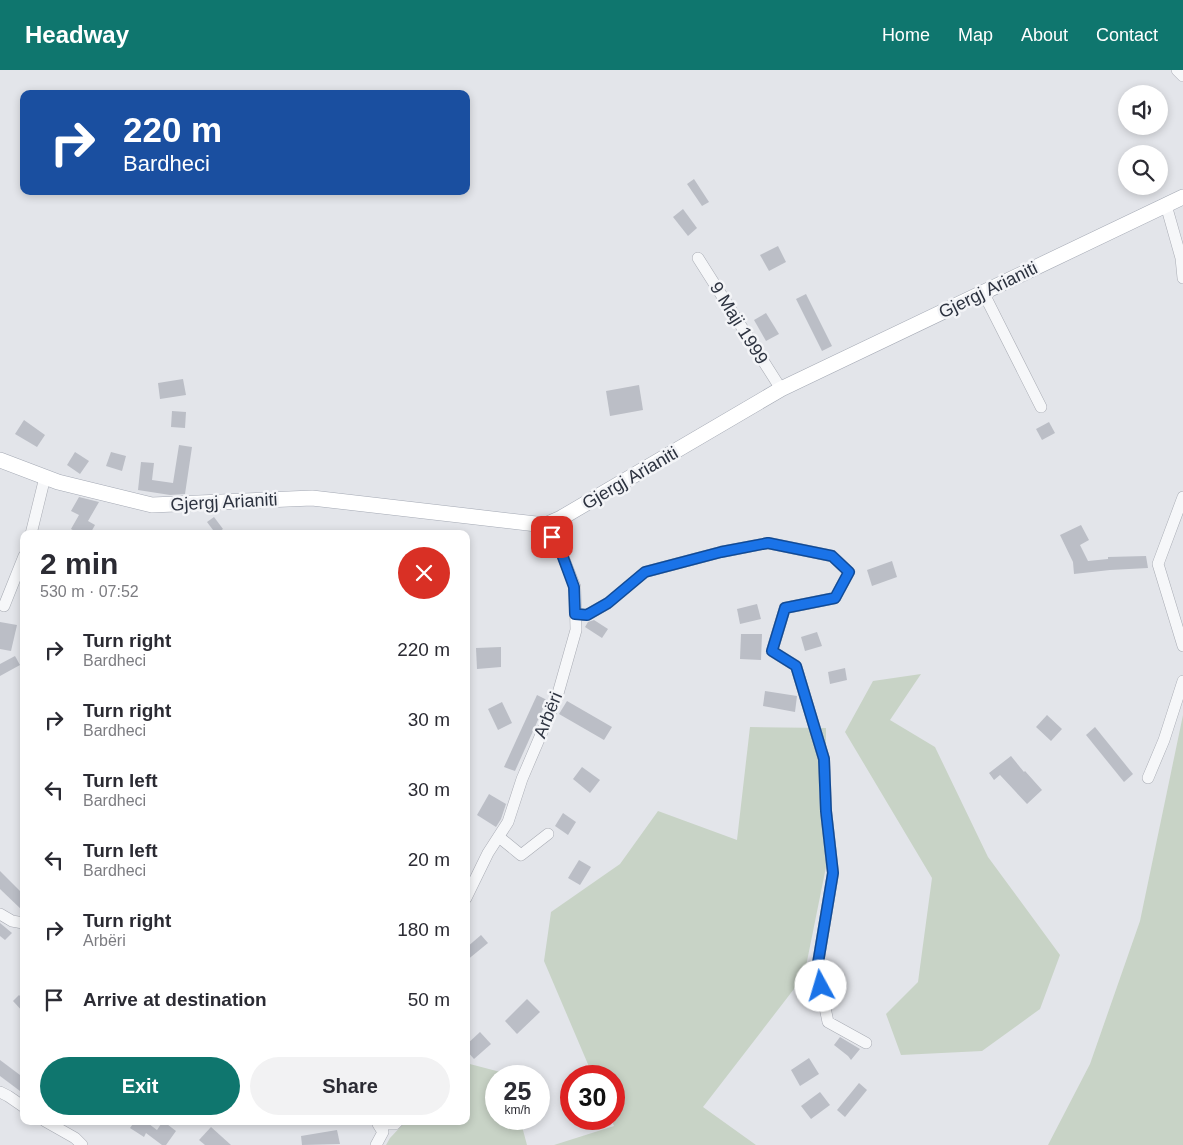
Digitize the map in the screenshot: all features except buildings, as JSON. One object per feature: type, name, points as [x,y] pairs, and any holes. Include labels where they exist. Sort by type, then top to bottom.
[{"type":"main road","name":"Gjergj Arianiti","points":[[0,460],[45,478],[152,506],[312,498],[545,525],[561,518],[781,389],[1183,197]]},
{"type":"street","points":[[1177,70],[1183,76]]},
{"type":"street","points":[[1166,205],[1181,258],[1183,278]]},
{"type":"street","name":"9 Maji 1999","points":[[698,258],[781,389]]},
{"type":"street","points":[[983,292],[1041,407]]},
{"type":"street","points":[[32,530],[45,478]]},
{"type":"street","points":[[1183,497],[1158,564],[1183,646]]},
{"type":"street","name":"Arbëri","points":[[470,890],[488,853],[508,822],[522,779],[557,697],[576,630],[574,587],[560,549],[545,525]]},
{"type":"street","points":[[575,614],[587,615],[608,603],[645,572],[721,552],[768,543],[832,556],[849,572],[835,598],[785,608],[772,651],[796,666],[824,759],[826,811],[833,873],[817,969],[828,1022],[866,1043]]},
{"type":"street","points":[[4,606],[20,566]]},
{"type":"street","points":[[1148,778],[1164,740],[1183,680]]},
{"type":"street","points":[[499,837],[521,855],[548,834]]},
{"type":"street","points":[[0,914],[12,921],[20,923]]},
{"type":"street","points":[[0,1092],[20,1104]]},
{"type":"street","points":[[52,1125],[75,1138],[82,1145]]},
{"type":"street","points":[[376,1125],[383,1132],[376,1145]]},
{"type":"shaded area","points":[[921,674],[890,720],[935,747],[988,857],[1060,955],[1040,1009],[982,1051],[901,1055],[886,1014],[918,982],[932,878],[845,732],[873,681]]},
{"type":"shaded area","points":[[1183,715],[1183,1145],[1048,1145],[1090,1064],[1140,921]]},
{"type":"shaded area","points":[[750,727],[826,728],[826,867],[804,976],[703,1107],[756,1145],[554,1145],[601,1130],[625,1130],[625,1065],[588,1065],[544,961],[551,912],[620,864],[658,811],[737,840]]},
{"type":"shaded area","points":[[470,1064],[485,1068],[485,1130],[523,1130],[527,1145],[386,1145],[402,1125],[470,1125]]},
{"type":"route","points":[[552,537],[560,549],[574,587],[575,614],[587,615],[608,603],[645,572],[721,552],[768,543],[832,556],[849,572],[835,598],[785,608],[772,651],[796,666],[824,759],[826,811],[833,873],[817,969],[821,986]]}]
